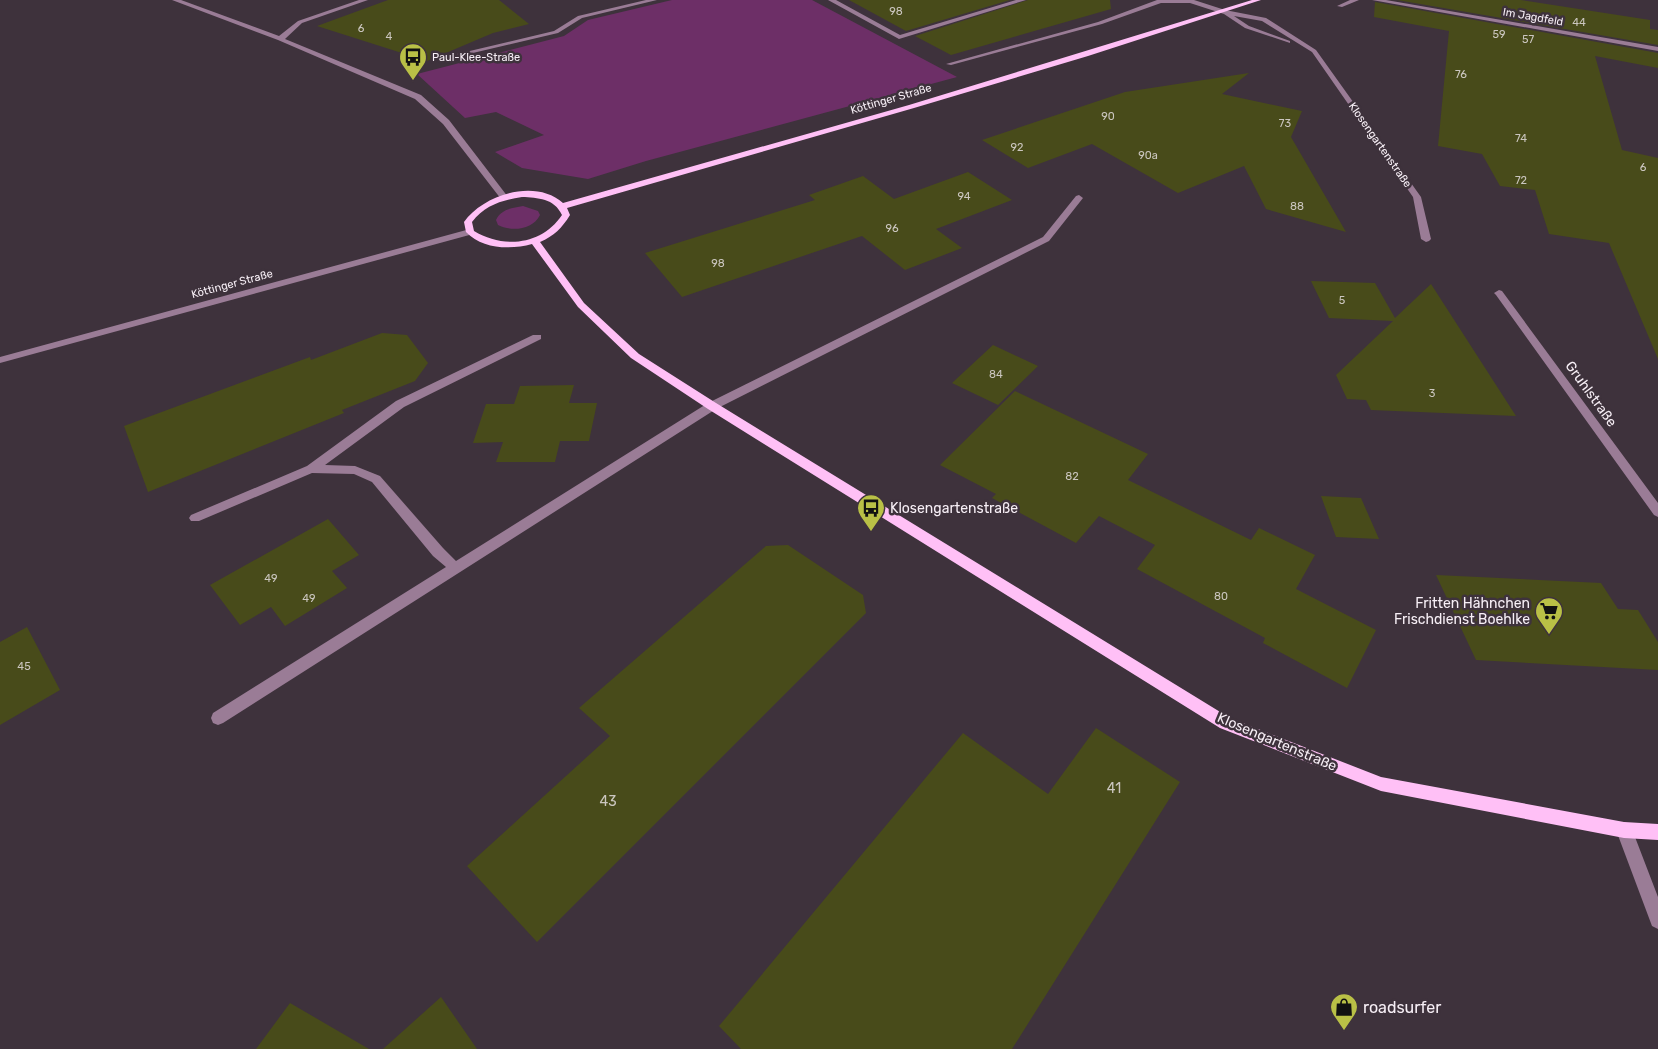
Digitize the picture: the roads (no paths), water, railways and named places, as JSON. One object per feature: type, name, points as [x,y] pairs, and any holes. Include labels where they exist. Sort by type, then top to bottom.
[{"type":"main road","name":"Köttinger Straße","points":[[563,206],[884,115],[1258,0]]},
{"type":"main road","points":[[522,194],[540,195],[554,199],[563,206],[566,215],[562,225],[550,234],[534,241],[514,245],[495,244],[479,240],[470,232],[468,222],[474,212],[487,203],[504,197],[522,194]]},
{"type":"main road","name":"Klosengartenstraße","points":[[534,241],[582,305],[635,356],[712,406],[1225,723],[1381,784],[1624,830],[1658,832]]},
{"type":"street","points":[[175,0],[280,39],[418,97],[446,122],[504,197]]},
{"type":"street","points":[[280,39],[300,22],[365,0]]},
{"type":"street","points":[[460,54],[556,32],[580,17],[654,0]]},
{"type":"street","points":[[831,0],[898,37],[1024,0]]},
{"type":"street","points":[[949,64],[1100,23],[1160,1],[1191,0],[1224,12]]},
{"type":"street","points":[[1340,6],[1356,0]]},
{"type":"street","name":"Im Jagdfeld","points":[[1375,0],[1658,49]]},
{"type":"street","name":"Klosengartenstraße","points":[[1224,12],[1247,27],[1275,36],[1318,58]]},
{"type":"street","name":"Klosengartenstraße","points":[[1224,12],[1264,19],[1314,52],[1417,197],[1426,239]]},
{"type":"street","points":[[218,718],[712,406],[1046,238],[1079,198]]},
{"type":"street","name":"Köttinger Straße","points":[[0,360],[470,232]]},
{"type":"street","name":"Gruhlstraße","points":[[1499,293],[1658,512]]},
{"type":"street","points":[[195,518],[311,468],[400,404],[537,337]]},
{"type":"street","points":[[311,468],[355,470],[376,479],[438,552],[455,568]]},
{"type":"street","points":[[1624,830],[1658,920]]},
{"type":"place","name":"Paul-Klee-Straße","points":[[413,81]]},
{"type":"place","name":"Klosengartenstraße","points":[[871,532]]},
{"type":"place","name":"Fritten Hähnchen Frischdienst Boehlke","points":[[1549,635]]},
{"type":"place","name":"roadsurfer","points":[[1344,1031]]}]
